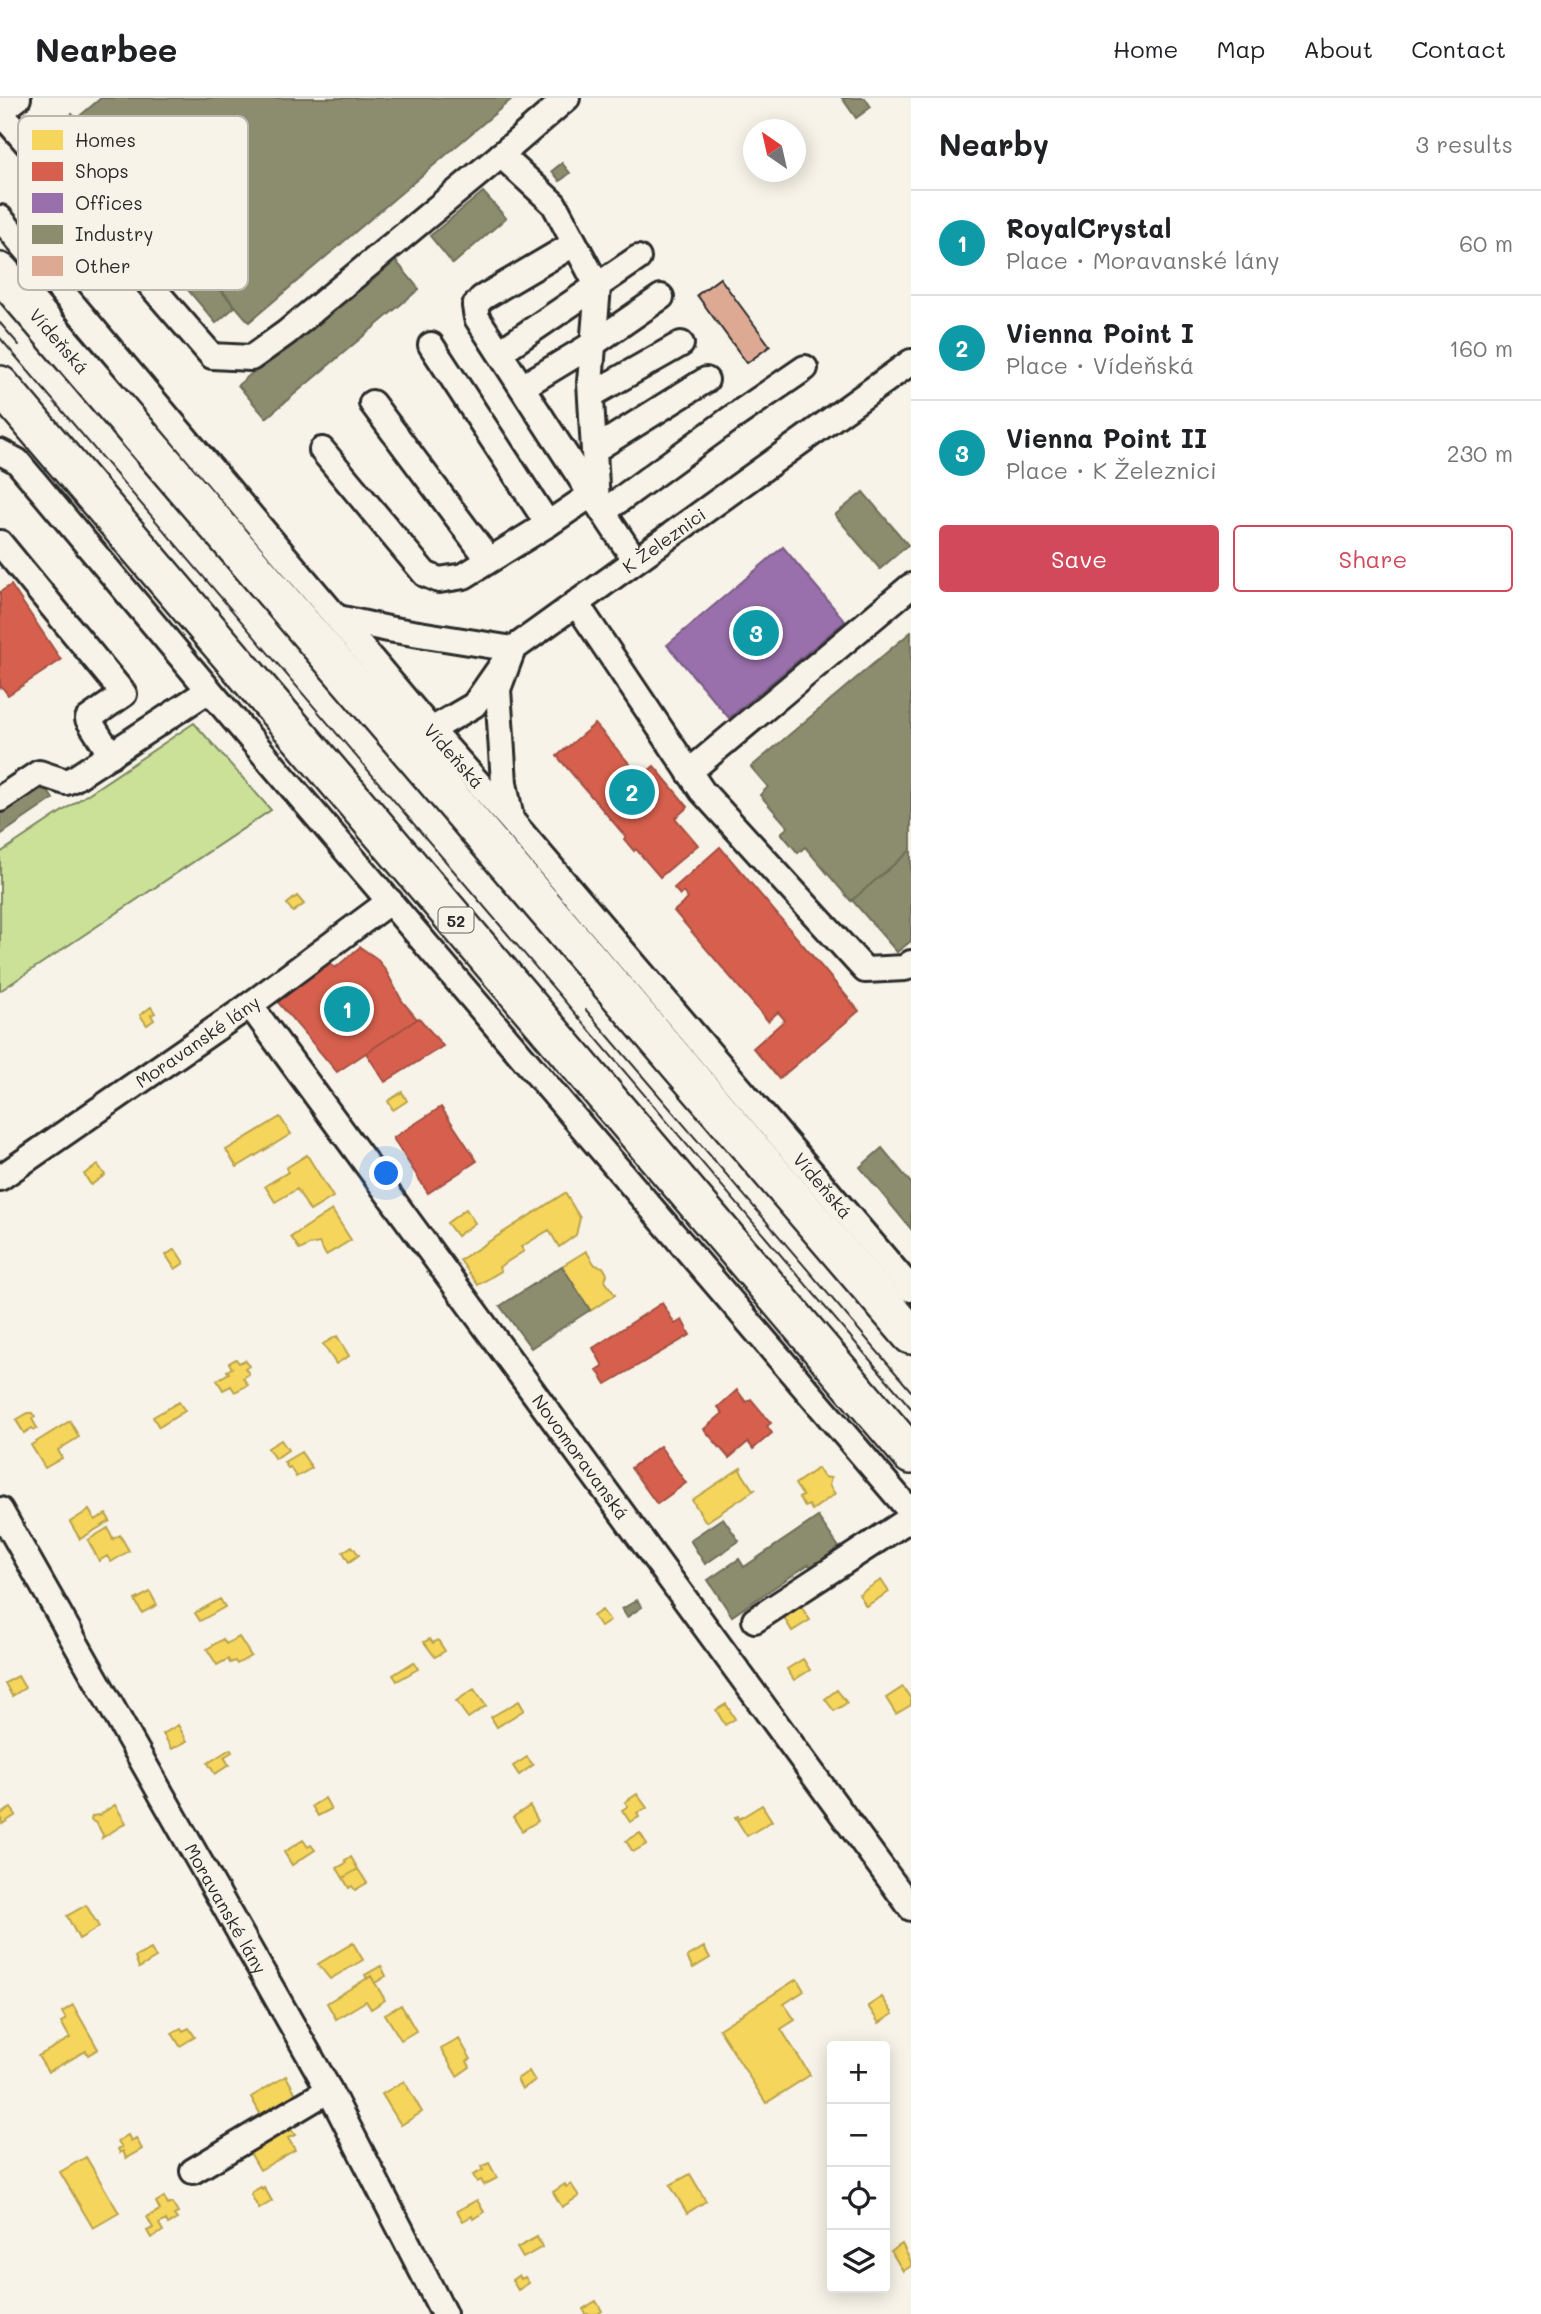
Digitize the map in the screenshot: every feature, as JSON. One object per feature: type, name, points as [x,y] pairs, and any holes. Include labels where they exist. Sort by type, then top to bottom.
[{"type":"highway","name":"Vídeňská","points":[[0,272],[911,1335]]},
{"type":"highway","name":"52","points":[[0,384],[911,1455]]},
{"type":"street","points":[[18,98],[0,112],[18,133]]},
{"type":"street","points":[[155,290],[212,356],[251,358],[286,333],[567,98]]},
{"type":"street","points":[[501,155],[554,204],[597,287],[591,395],[597,503]]},
{"type":"street","name":"Vídeňská","points":[[0,218],[18,239]]},
{"type":"street","points":[[574,244],[482,298],[475,306],[477,318],[635,560]]},
{"type":"street","points":[[500,352],[638,258]]},
{"type":"street","name":"Vídeňská","points":[[61,290],[431,730],[911,1289]]},
{"type":"street","points":[[522,387],[593,344],[661,297]]},
{"type":"street","points":[[591,395],[681,344]]},
{"type":"street","points":[[431,345],[548,524]]},
{"type":"street","name":"K Železnici","points":[[431,730],[474,705],[513,649],[911,362]]},
{"type":"street","points":[[322,450],[425,574],[439,580],[464,576],[548,524],[597,503],[805,368]]},
{"type":"street","points":[[594,450],[706,380]]},
{"type":"street","points":[[372,403],[489,560]]},
{"type":"street","points":[[0,452],[17,461],[209,690],[911,1512]]},
{"type":"street","points":[[0,543],[124,694],[88,719],[111,755]]},
{"type":"street","points":[[689,772],[911,586]]},
{"type":"street","points":[[576,603],[702,791],[865,970],[905,968],[911,963]]},
{"type":"street","points":[[338,618],[388,629],[513,649],[498,689],[504,782],[511,820]]},
{"type":"street","points":[[0,799],[39,773],[66,782],[209,690]]},
{"type":"street","name":"Moravanské lány","points":[[0,1178],[250,1005],[390,901]]},
{"type":"street","name":"Novomoravanská","points":[[250,1005],[911,1908]]},
{"type":"street","name":"Moravanské lány","points":[[0,1510],[329,2090],[444,2314]]},
{"type":"street","points":[[755,1620],[911,1518]]},
{"type":"street","points":[[192,2171],[329,2090]]},
{"type":"green space","points":[[194,723],[271,810],[0,991],[0,853]]},
{"type":"building: Homes","points":[[297,896],[304,904],[293,912],[287,904]]},
{"type":"building: Homes","points":[[151,1007],[155,1013],[151,1015],[154,1020],[147,1025],[140,1015]]},
{"type":"building: Homes","points":[[402,1092],[407,1101],[393,1110],[388,1101]]},
{"type":"building: Homes","points":[[280,1117],[291,1134],[237,1167],[226,1150]]},
{"type":"building: Homes","points":[[307,1155],[333,1197],[310,1211],[297,1189],[275,1202],[265,1186],[288,1172],[286,1168]]},
{"type":"building: Homes","points":[[98,1165],[105,1175],[91,1185],[84,1174]]},
{"type":"building: Homes","points":[[565,1193],[580,1218],[576,1235],[559,1247],[549,1230],[521,1247],[524,1251],[499,1267],[501,1271],[478,1285],[460,1260]]},
{"type":"building: Homes","points":[[466,1209],[475,1223],[457,1236],[447,1223]]},
{"type":"building: Homes","points":[[332,1210],[351,1240],[326,1255],[319,1243],[300,1250],[291,1237]]},
{"type":"building: Homes","points":[[175,1249],[184,1263],[175,1269],[166,1255]]},
{"type":"building: Homes","points":[[586,1251],[595,1265],[603,1267],[607,1274],[605,1281],[615,1295],[590,1311],[562,1266]]},
{"type":"building: Homes","points":[[337,1336],[349,1356],[336,1364],[323,1344]]},
{"type":"building: Homes","points":[[236,1359],[239,1363],[245,1360],[249,1366],[245,1368],[249,1374],[243,1378],[248,1385],[235,1392],[231,1386],[223,1390],[217,1380],[229,1373],[227,1371],[232,1368],[229,1363]]},
{"type":"building: Homes","points":[[179,1402],[185,1411],[159,1427],[153,1417]]},
{"type":"building: Homes","points":[[28,1413],[35,1417],[32,1419],[37,1428],[24,1433],[16,1420]]},
{"type":"building: Homes","points":[[70,1421],[79,1437],[58,1450],[62,1458],[45,1468],[31,1445]]},
{"type":"building: Homes","points":[[281,1440],[288,1450],[275,1459],[268,1448]]},
{"type":"building: Homes","points":[[301,1452],[312,1468],[296,1477],[284,1462]]},
{"type":"building: Homes","points":[[742,1467],[740,1470],[753,1490],[756,1489],[706,1522],[692,1500]]},
{"type":"building: Homes","points":[[818,1468],[824,1477],[831,1478],[829,1485],[835,1494],[812,1510],[809,1505],[805,1507],[799,1498],[803,1496],[795,1484]]},
{"type":"building: Homes","points":[[89,1510],[95,1520],[106,1514],[110,1521],[80,1539],[70,1522]]},
{"type":"building: Homes","points":[[108,1528],[113,1539],[120,1535],[129,1551],[111,1562],[107,1556],[99,1561],[88,1540]]},
{"type":"building: Homes","points":[[352,1546],[359,1555],[349,1562],[343,1552]]},
{"type":"building: Homes","points":[[881,1580],[889,1592],[866,1606],[859,1594]]},
{"type":"building: Homes","points":[[150,1592],[157,1605],[142,1613],[135,1600]]},
{"type":"building: Homes","points":[[220,1599],[225,1607],[200,1621],[195,1613]]},
{"type":"building: Homes","points":[[800,1605],[810,1620],[792,1631],[783,1616]]},
{"type":"building: Homes","points":[[602,1610],[610,1621],[601,1627],[593,1616]]},
{"type":"building: Homes","points":[[239,1637],[251,1656],[237,1664],[235,1661],[230,1663],[228,1659],[217,1665],[207,1649],[223,1639],[226,1644]]},
{"type":"building: Homes","points":[[430,1639],[433,1643],[438,1640],[445,1651],[435,1657],[424,1642]]},
{"type":"building: Homes","points":[[803,1659],[810,1670],[794,1680],[787,1669]]},
{"type":"building: Homes","points":[[414,1662],[418,1669],[397,1681],[393,1675]]},
{"type":"building: Homes","points":[[18,1676],[25,1688],[12,1696],[5,1683]]},
{"type":"building: Homes","points":[[903,1687],[911,1699],[911,1705],[896,1714],[886,1698]]},
{"type":"building: Homes","points":[[474,1689],[486,1706],[468,1718],[456,1701]]},
{"type":"building: Homes","points":[[837,1690],[847,1703],[834,1711],[825,1699]]},
{"type":"building: Homes","points":[[519,1701],[524,1710],[497,1727],[491,1717]]},
{"type":"building: Homes","points":[[726,1704],[735,1719],[725,1725],[716,1710]]},
{"type":"building: Homes","points":[[178,1725],[187,1741],[172,1749],[163,1734]]},
{"type":"building: Homes","points":[[230,1749],[232,1752],[224,1757],[229,1765],[215,1774],[208,1763]]},
{"type":"building: Homes","points":[[527,1757],[533,1765],[519,1775],[513,1766]]},
{"type":"building: Homes","points":[[637,1794],[647,1808],[637,1813],[639,1817],[630,1822],[622,1810],[628,1806],[625,1802]]},
{"type":"building: Homes","points":[[325,1798],[331,1809],[318,1816],[312,1806]]},
{"type":"building: Homes","points":[[115,1805],[126,1823],[102,1838],[97,1824],[91,1820],[92,1816],[99,1815]]},
{"type":"building: Homes","points":[[762,1805],[772,1821],[747,1836],[735,1817],[738,1816],[739,1819]]},
{"type":"building: Homes","points":[[530,1806],[538,1821],[522,1831],[513,1817]]},
{"type":"building: Homes","points":[[11,1808],[16,1815],[2,1824],[0,1814]]},
{"type":"building: Homes","points":[[640,1833],[647,1844],[633,1852],[626,1841]]},
{"type":"building: Homes","points":[[303,1840],[308,1847],[311,1845],[315,1850],[292,1865],[284,1852]]},
{"type":"building: Homes","points":[[351,1857],[358,1869],[343,1878],[337,1868]]},
{"type":"building: Homes","points":[[358,1869],[367,1883],[355,1890],[352,1886],[349,1888],[343,1878]]},
{"type":"building: Homes","points":[[86,1905],[99,1927],[79,1939],[67,1916]]},
{"type":"building: Homes","points":[[353,1943],[363,1960],[330,1979],[318,1964]]},
{"type":"building: Homes","points":[[704,1947],[710,1958],[693,1968],[687,1957]]},
{"type":"building: Homes","points":[[151,1949],[156,1958],[139,1968],[135,1957]]},
{"type":"building: Homes","points":[[381,1966],[386,1976],[375,1983],[371,1976],[367,1979],[365,1975]]},
{"type":"building: Homes","points":[[371,1976],[385,2000],[371,2009],[366,2001],[336,2019],[327,2003]]},
{"type":"building: Homes","points":[[797,1979],[804,1991],[784,2004],[795,2020],[781,2029],[810,2075],[766,2103],[719,2029]]},
{"type":"building: Homes","points":[[882,1997],[893,2014],[879,2023],[868,2006]]},
{"type":"building: Homes","points":[[73,2005],[98,2049],[88,2055],[86,2051],[48,2072],[38,2056],[70,2038],[61,2022],[66,2019],[62,2012]]},
{"type":"building: Homes","points":[[401,2005],[416,2031],[401,2040],[385,2014]]},
{"type":"building: Homes","points":[[181,2028],[183,2031],[189,2028],[195,2037],[180,2046],[172,2033]]},
{"type":"building: Homes","points":[[459,2039],[471,2059],[467,2061],[470,2067],[457,2076],[441,2049]]},
{"type":"building: Homes","points":[[529,2071],[535,2081],[522,2089],[517,2079]]},
{"type":"building: Homes","points":[[286,2076],[297,2096],[262,2117],[251,2097]]},
{"type":"building: Homes","points":[[404,2081],[422,2112],[401,2125],[382,2094]]},
{"type":"building: Homes","points":[[290,2128],[295,2135],[288,2138],[295,2150],[260,2170],[249,2151]]},
{"type":"building: Homes","points":[[128,2135],[131,2141],[136,2138],[142,2149],[126,2158],[123,2151],[120,2153],[118,2149],[122,2147],[118,2141]]},
{"type":"building: Homes","points":[[86,2157],[119,2213],[93,2228],[60,2172]]},
{"type":"building: Homes","points":[[489,2163],[497,2178],[484,2185],[481,2180],[477,2182],[473,2175]]},
{"type":"building: Homes","points":[[690,2174],[706,2201],[687,2213],[670,2185]]},
{"type":"building: Homes","points":[[565,2184],[566,2187],[571,2184],[579,2196],[562,2207],[553,2192]]},
{"type":"building: Homes","points":[[264,2187],[272,2201],[259,2209],[251,2195]]},
{"type":"building: Homes","points":[[164,2197],[168,2205],[172,2203],[178,2213],[174,2215],[177,2219],[168,2224],[166,2220],[159,2224],[163,2231],[151,2238],[147,2231],[153,2228],[147,2217],[160,2210],[156,2202]]},
{"type":"building: Homes","points":[[477,2200],[484,2212],[473,2219],[472,2216],[463,2221],[457,2211]]},
{"type":"building: Homes","points":[[537,2237],[542,2247],[523,2258],[517,2248]]},
{"type":"building: Homes","points":[[902,2244],[911,2262],[911,2266],[903,2271],[891,2251]]},
{"type":"building: Homes","points":[[519,2275],[521,2279],[525,2277],[529,2283],[518,2290],[512,2280]]},
{"type":"building: Homes","points":[[596,2301],[602,2311],[598,2314],[585,2314],[583,2309]]},
{"type":"building: Shops","points":[[11,585],[61,660],[8,695],[0,688],[0,592]]},
{"type":"building: Shops","points":[[595,724],[641,777],[654,766],[688,807],[675,818],[698,845],[660,877],[636,849],[634,851],[624,839],[626,837],[557,756]]},
{"type":"building: Shops","points":[[720,847],[859,1011],[779,1079],[753,1048],[785,1020],[778,1012],[768,1021],[674,911],[688,899],[683,892],[680,895],[674,888]]},
{"type":"building: Shops","points":[[360,947],[376,958],[402,1001],[417,1019],[419,1018],[337,1072],[277,1001],[327,959],[335,968]]},
{"type":"building: Shops","points":[[419,1018],[443,1046],[385,1082],[366,1053]]},
{"type":"building: Shops","points":[[441,1107],[477,1161],[428,1193],[393,1138]]},
{"type":"building: Shops","points":[[662,1303],[675,1324],[682,1320],[690,1335],[606,1384],[597,1370],[603,1366],[593,1348]]},
{"type":"building: Shops","points":[[737,1390],[746,1402],[751,1399],[771,1423],[767,1426],[772,1433],[753,1449],[748,1442],[729,1458],[704,1429],[723,1413],[718,1407]]},
{"type":"building: Shops","points":[[660,1446],[686,1483],[657,1504],[631,1468]]},
{"type":"building: Offices","points":[[783,547],[845,621],[729,718],[667,645]]},
{"type":"building: Industry","points":[[101,98],[513,98],[249,322],[222,290],[248,290],[248,116],[80,116]]},
{"type":"building: Industry","points":[[842,98],[865,98],[871,107],[856,118]]},
{"type":"building: Industry","points":[[562,163],[570,173],[560,181],[552,171]]},
{"type":"building: Industry","points":[[483,192],[506,218],[453,264],[430,236]]},
{"type":"building: Industry","points":[[391,255],[419,289],[266,418],[238,385]]},
{"type":"building: Industry","points":[[188,290],[221,290],[235,307],[216,323]]},
{"type":"building: Industry","points":[[863,492],[908,545],[880,569],[835,515]]},
{"type":"building: Industry","points":[[911,632],[911,850],[851,901],[805,847],[798,853],[781,833],[788,827],[760,795],[768,787],[751,767]]},
{"type":"building: Industry","points":[[42,782],[53,799],[0,835],[0,810]]},
{"type":"building: Industry","points":[[911,850],[911,941],[897,952],[852,900]]},
{"type":"building: Industry","points":[[882,1148],[911,1183],[911,1229],[860,1167]]},
{"type":"building: Industry","points":[[562,1266],[590,1310],[531,1348],[500,1306]]},
{"type":"building: Industry","points":[[818,1517],[843,1553],[815,1573],[809,1564],[732,1616],[708,1580],[739,1559],[744,1567]]},
{"type":"building: Industry","points":[[723,1518],[739,1541],[705,1564],[690,1540]]},
{"type":"building: Industry","points":[[637,1600],[642,1607],[627,1617],[622,1609]]},
{"type":"building: Other","points":[[720,278],[770,346],[747,363],[697,295]]},
{"type":"tram line","points":[[0,323],[19,345]]},
{"type":"tram line","points":[[0,338],[911,1408]]},
{"type":"tram line","points":[[586,1010],[911,1391]]},
{"type":"place","name":"Vienna Point II","points":[[756,633]]},
{"type":"place","name":"Vienna Point I","points":[[632,792]]},
{"type":"place","name":"RoyalCrystal","points":[[347,1009]]}]
